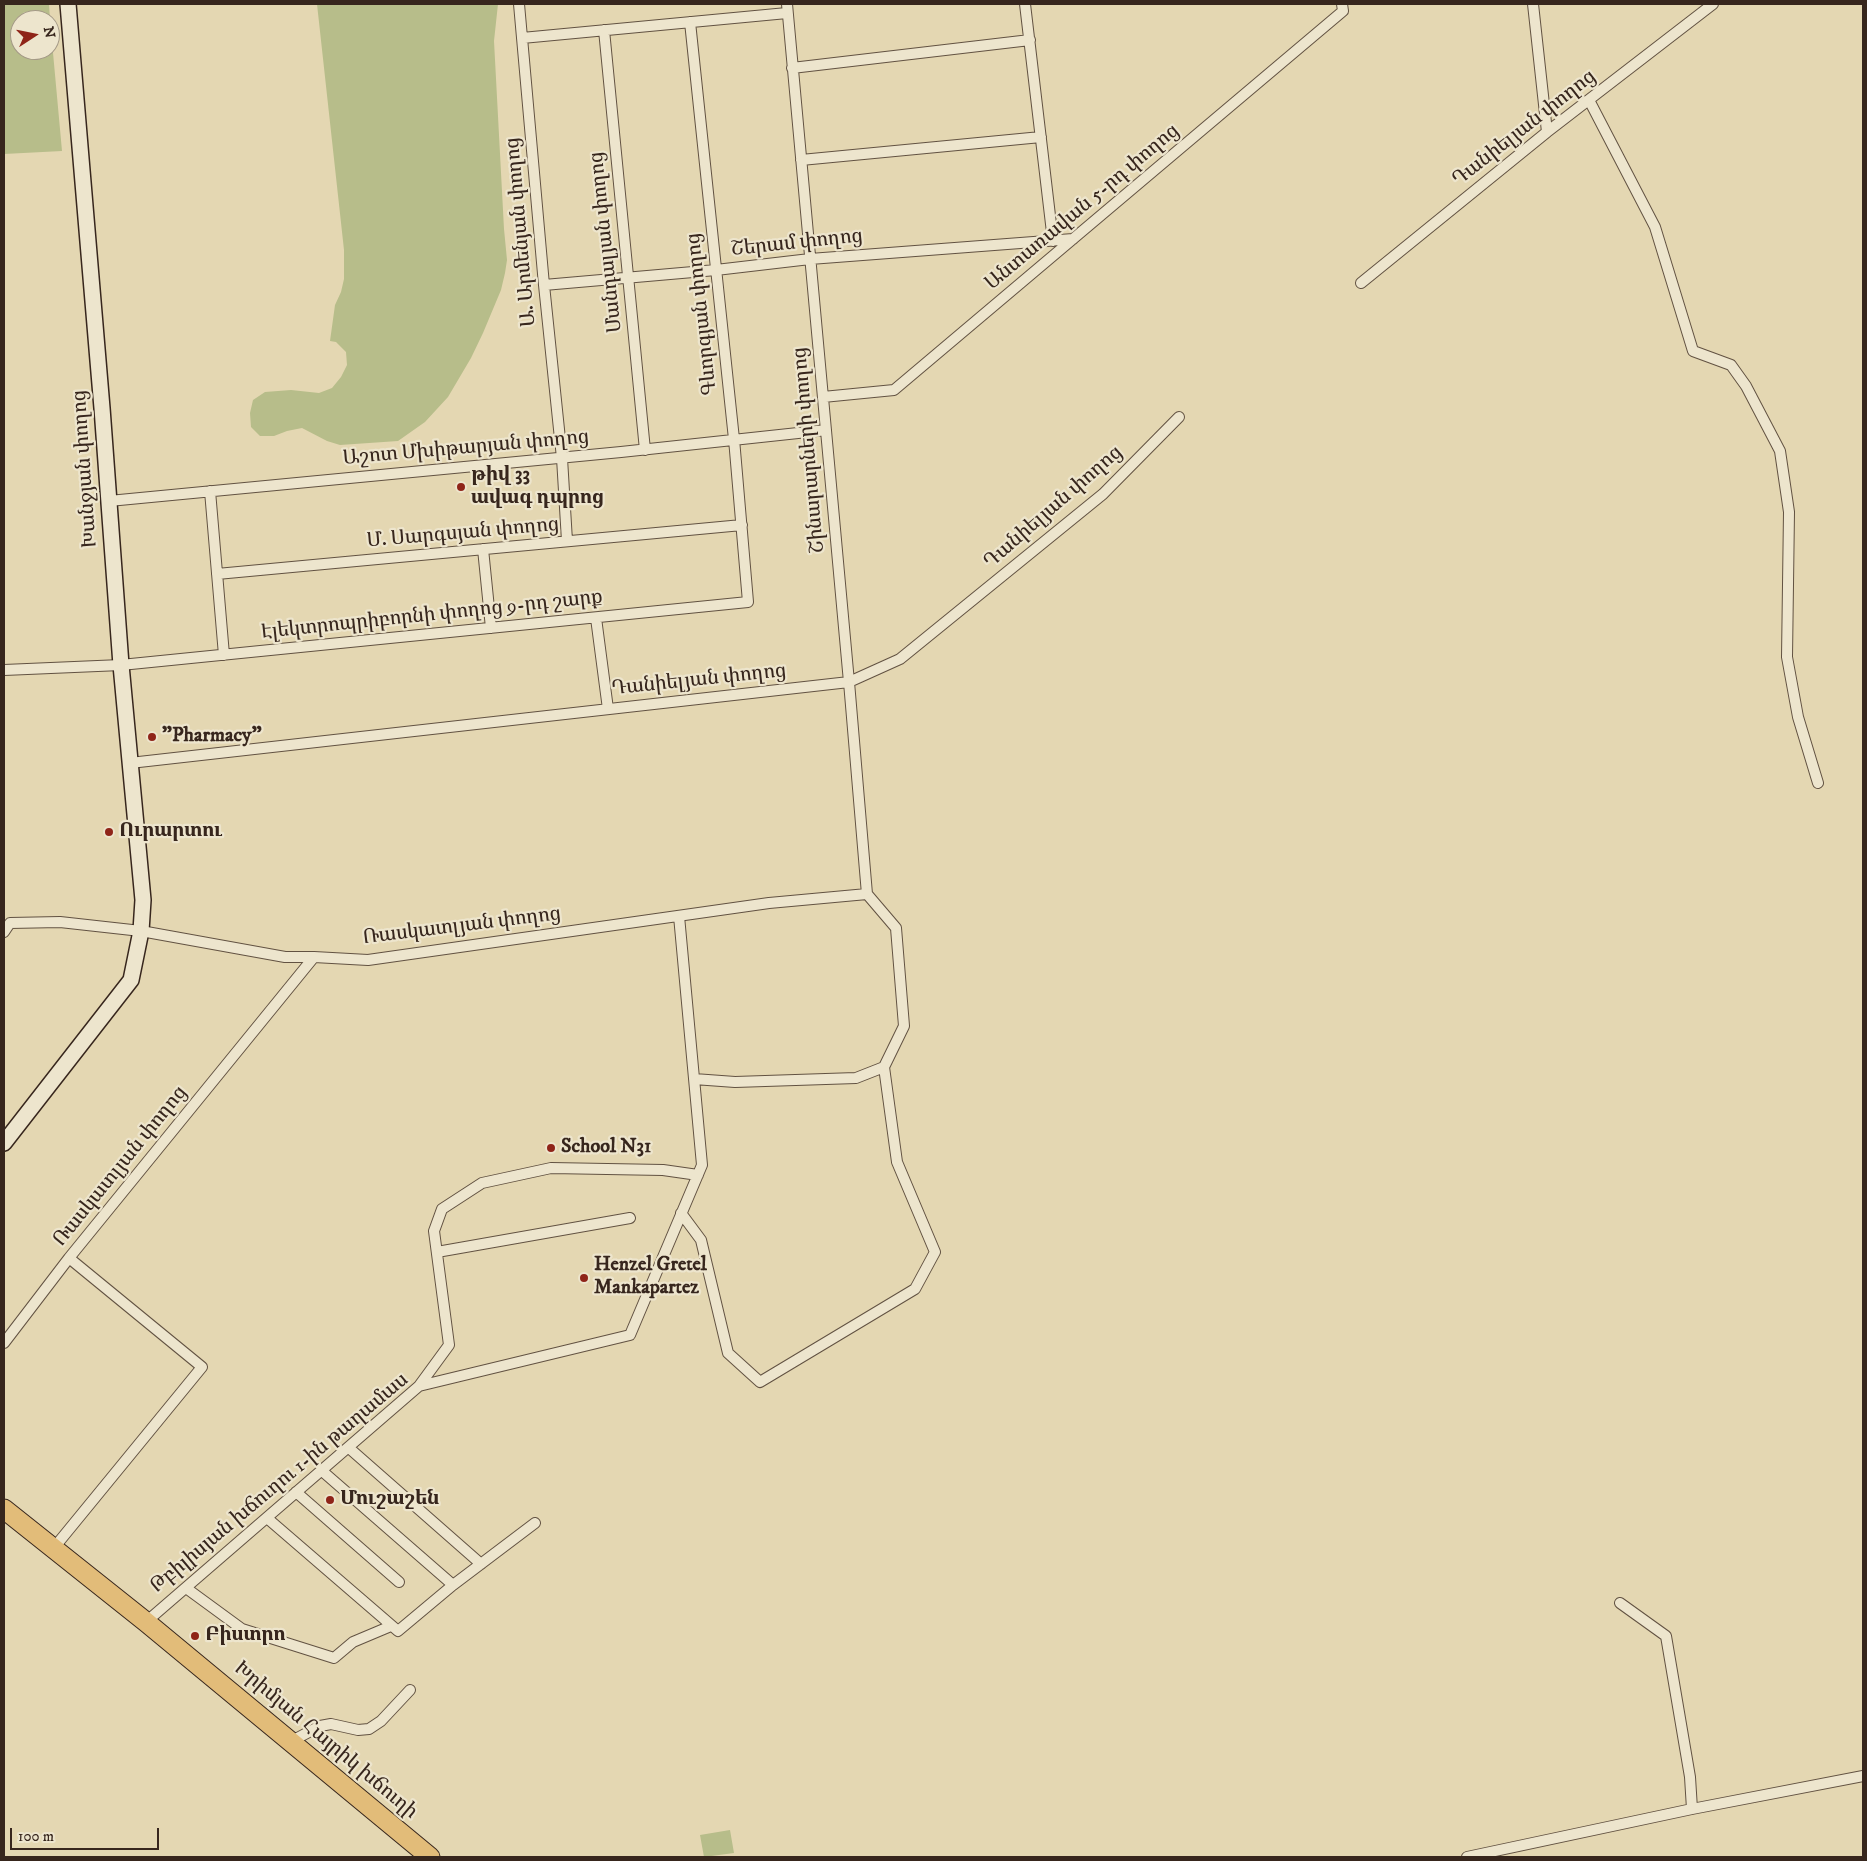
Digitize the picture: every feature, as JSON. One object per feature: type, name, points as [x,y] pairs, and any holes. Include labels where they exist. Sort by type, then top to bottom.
[{"type":"highway","name":"Խրիմյան Հայրիկ խճուղի","points":[[4,1509],[146,1622],[430,1857]]},
{"type":"main road","name":"Խանջյան փողոց","points":[[4,1143],[131,980],[141,931],[144,900],[121,665],[68,4]]},
{"type":"street","name":"Ա. Արմենյան փողոց","points":[[518,4],[562,458],[567,542]]},
{"type":"street","name":"Անտառավան 5-րդ փողոց","points":[[823,397],[894,390],[1342,11],[1342,4]]},
{"type":"street","points":[[1533,4],[1547,132]]},
{"type":"street","name":"Դանիելյան փողոց","points":[[1361,284],[1547,132],[1713,4]]},
{"type":"street","points":[[1025,5],[1053,241]]},
{"type":"street","points":[[522,38],[690,22],[787,8]]},
{"type":"street","name":"Շինարարների փողոց","points":[[787,8],[867,894]]},
{"type":"street","name":"Գևորգյան փողոց","points":[[690,22],[734,439],[748,602]]},
{"type":"street","name":"Մանդալյան փողոց","points":[[604,30],[645,450]]},
{"type":"street","points":[[792,68],[1030,40]]},
{"type":"street","points":[[1590,100],[1655,227],[1693,351],[1732,365],[1746,386],[1780,451],[1789,512],[1787,657],[1798,717],[1818,783]]},
{"type":"street","points":[[801,160],[1042,137]]},
{"type":"street","name":"Շերամ փողոց","points":[[544,285],[716,270],[810,259],[1073,239]]},
{"type":"street","name":"Դանիելյան փողոց","points":[[130,763],[849,682],[900,659],[1103,494],[1180,417]]},
{"type":"street","name":"Աշոտ Մխիթարյան փողոց","points":[[109,501],[645,450],[826,430]]},
{"type":"street","points":[[210,491],[224,655]]},
{"type":"street","name":"Մ. Սարգսյան փողոց","points":[[217,574],[742,525]]},
{"type":"street","points":[[483,549],[491,628]]},
{"type":"street","name":"Էլեկտրոպրիբորնի փողոց 9-րդ շարք","points":[[4,670],[121,665],[748,602]]},
{"type":"street","points":[[596,618],[608,709]]},
{"type":"street","points":[[681,1214],[701,1240],[728,1353],[760,1382],[915,1289],[935,1252],[897,1162],[884,1067],[904,1026],[896,928],[867,894]]},
{"type":"street","name":"Ռասկատլյան փողոց","points":[[4,1343],[69,1258],[314,957],[368,960],[769,903],[867,894]]},
{"type":"street","name":"Թբիլիսյան խճուղու 1-ին թաղամաս","points":[[146,1622],[419,1386],[630,1335],[702,1165],[678,916]]},
{"type":"street","points":[[4,932],[10,923],[60,922],[141,931],[285,956],[314,957]]},
{"type":"street","points":[[694,1079],[735,1082],[856,1078],[884,1067]]},
{"type":"street","points":[[419,1386],[449,1345],[434,1231],[442,1209],[482,1183],[551,1168],[664,1170],[698,1175]]},
{"type":"street","points":[[437,1252],[630,1218]]},
{"type":"street","points":[[53,1549],[202,1367],[69,1258]]},
{"type":"street","points":[[349,1448],[481,1564]]},
{"type":"street","points":[[321,1470],[453,1585]]},
{"type":"street","points":[[296,1492],[399,1582]]},
{"type":"street","points":[[267,1518],[398,1632],[453,1585],[535,1523]]},
{"type":"street","points":[[186,1588],[242,1629],[334,1658],[353,1642],[391,1626]]},
{"type":"street","points":[[1620,1603],[1666,1636],[1690,1777],[1692,1809]]},
{"type":"street","points":[[290,1742],[320,1726],[331,1724],[358,1730],[369,1729],[381,1721],[410,1690]]},
{"type":"street","points":[[1467,1857],[1692,1809],[1863,1776]]},
{"type":"green space","points":[[4,4],[49,4],[49,10],[10,10],[10,60],[54,60],[62,151],[4,154]]},
{"type":"green space","points":[[317,4],[498,4],[494,41],[507,260],[505,273],[501,290],[483,333],[448,397],[425,422],[398,441],[340,445],[327,441],[302,428],[274,436],[260,436],[251,427],[250,413],[253,400],[265,392],[291,390],[319,393],[332,388],[341,377],[347,365],[346,352],[336,342],[330,341],[335,305],[344,279],[344,250]]},
{"type":"green space","points":[[730,1830],[734,1853],[704,1857],[700,1835]]},
{"type":"place","name":"թիվ 33 ավագ դպրոց","points":[[461,487]]},
{"type":"place","name":"\"Pharmacy\"","points":[[152,737]]},
{"type":"place","name":"Ուրարտու","points":[[109,832]]},
{"type":"place","name":"School N31","points":[[551,1148]]},
{"type":"place","name":"Henzel Gretel Mankapartez","points":[[584,1278]]},
{"type":"place","name":"Մուշաշեն","points":[[330,1500]]},
{"type":"place","name":"Բիստրո","points":[[195,1636]]}]
